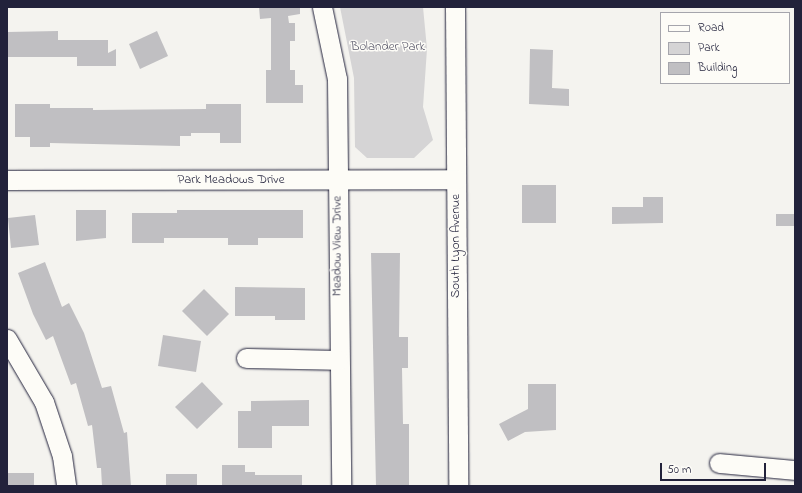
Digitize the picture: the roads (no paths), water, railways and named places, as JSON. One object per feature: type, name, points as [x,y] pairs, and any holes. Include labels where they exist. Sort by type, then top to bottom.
[{"type":"street","name":"Meadow View Drive","points":[[322,7],[338,79],[338,360],[341,486]]},
{"type":"street","name":"South Lyon Avenue","points":[[455,7],[458,486]]},
{"type":"street","name":"Park Meadows Drive","points":[[7,180],[456,179]]},
{"type":"street","points":[[9,347],[44,402],[62,456],[66,486]]},
{"type":"street","points":[[246,358],[338,360]]},
{"type":"street","points":[[719,463],[795,470]]},
{"type":"park label","name":"Bolander Park","points":[[388,47]]}]
